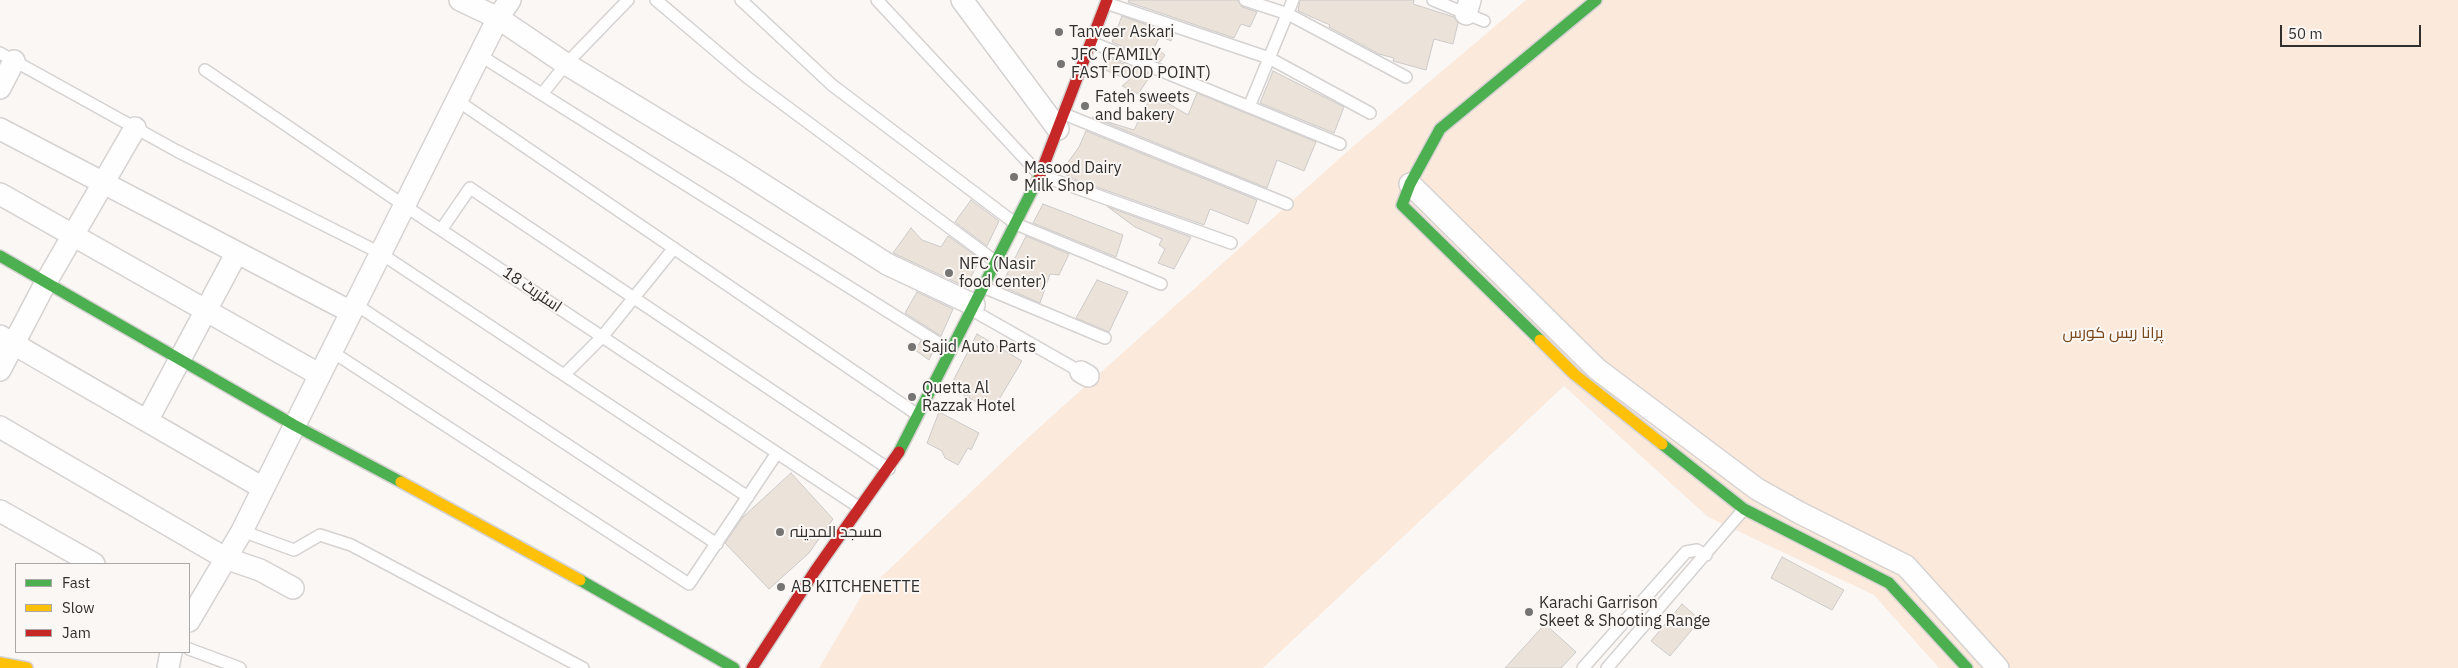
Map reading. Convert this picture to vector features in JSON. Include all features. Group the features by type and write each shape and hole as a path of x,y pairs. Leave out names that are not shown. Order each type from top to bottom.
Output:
{"street":[{"path":"460,0 498,18 566,64 734,166 887,264 976,301"},
{"path":"190,617 242,531 380,253 481,56 498,18 510,0"},
{"path":"962,0 1061,121"},
{"path":"1596,0 1440,129 1410,184 1402,205 1568,367 1744,509 1890,583 1967,668"},
{"path":"752,668 815,571 888,469 918,415 1040,175 1106,2"},
{"path":"0,88 7,57"},
{"path":"0,370 7,340 46,282 135,128"},
{"path":"0,129 236,254 353,308"},
{"path":"1410,184 1597,369 1757,489 1800,513 1906,566 1998,668"},
{"path":"0,194 320,375"},
{"path":"147,421 236,254"},
{"path":"0,256 294,425 531,552 734,668"},
{"path":"7,340 263,488"},
{"path":"0,427 225,558 260,570 293,588"},
{"path":"0,511 92,563"},
{"path":"168,668 171,653"},
{"path":"0,663 27,668"}],"lane":[{"path":"542,94 566,64 628,0"},
{"path":"656,0 748,78 996,262"},
{"path":"741,0 832,85 1016,224 1161,284"},
{"path":"877,0 1040,175 1231,243"},
{"path":"1245,0 1288,14 1406,77"},
{"path":"1249,107 1293,0"},
{"path":"1433,0 1473,12"},
{"path":"1106,2 1269,58 1370,113"},
{"path":"1091,42 1340,144"},
{"path":"481,56 950,351"},
{"path":"7,57 177,151 380,253 748,497"},
{"name":"اسٹریٹ 18","path":"205,70 404,206 860,508"},
{"path":"458,101 918,415"},
{"path":"1061,121 1287,204"},
{"path":"441,230 470,188 888,469"},
{"path":"564,375 602,337 674,248"},
{"path":"976,301 1105,338"},
{"path":"976,301 1084,374"},
{"path":"353,308 716,544"},
{"path":"331,351 689,584 777,453"},
{"path":"1607,668 1706,555 1744,509 1757,489"},
{"path":"242,531 294,550 320,535 351,545 583,668"},
{"path":"1583,668 1686,552 1697,550 1706,555"},
{"path":"190,649 240,668"}],"green space":[{"name":"پرانا ریس کورس","path":"1526,0 2458,0 2458,668 1939,668 1874,595 1708,517 1564,386 1263,668 819,668 862,595 1031,435 1350,149"}],"building":[{"path":"1129,0 1238,0 1242,7 1257,12 1250,27 1241,24 1234,38 1128,2"},
{"path":"1300,0 1414,0 1413,4 1454,17 1458,23 1453,44 1434,39 1426,70 1393,61 1394,58 1379,54 1329,27 1330,25 1298,11"},
{"path":"1122,16 1173,34 1171,41 1160,36 1149,58 1112,42"},
{"path":"1160,51 1165,55 1160,62 1152,59"},
{"path":"1107,57 1151,75 1138,94 1122,86 1129,80 1103,69"},
{"path":"1273,71 1344,107 1334,133 1260,103"},
{"path":"1197,93 1316,142 1304,171 1277,160 1267,188 1092,117 1134,130 1152,94 1188,115"},
{"path":"1086,131 1257,200 1248,224 1210,209 1204,225 1074,179 1061,172 1079,147"},
{"path":"971,200 999,221 987,246 955,222"},
{"path":"1043,204 1123,235 1116,257 1033,223"},
{"path":"1108,207 1191,237 1174,269 1158,263 1165,249 1159,245 1162,239 1135,227"},
{"path":"911,228 922,240 941,247 948,236 980,259 966,287 893,253"},
{"path":"1026,236 1069,254 1059,275 1050,274 1040,303 1001,286"},
{"path":"1097,280 1128,292 1109,332 1076,318"},
{"path":"917,292 953,309 941,336 905,313"},
{"path":"977,334 1022,361 992,411 950,387"},
{"path":"921,341 934,349 929,360 915,350"},
{"path":"939,412 979,433 971,450 968,448 958,465 945,458 942,451 927,443"},
{"name":"مسجد المدینہ","path":"791,473 833,519 809,553 769,589 725,543 743,517"},
{"path":"1782,557 1844,590 1832,610 1771,578"},
{"path":"1682,604 1700,620 1670,656 1651,641"},
{"path":"1545,624 1576,652 1561,668 1505,668"}],"traffic: fast":[{"path":"1540,340 1402,205 1410,184 1440,129 1596,0"},
{"path":"899,452 1040,175"},
{"path":"0,256 294,425 401,482"},
{"path":"1662,444 1744,509 1889,583 1967,668"},
{"path":"580,580 734,668"}],"traffic: slow":[{"path":"1540,340 1574,374 1662,444"},
{"path":"401,482 580,580"},
{"path":"0,663 27,668"}],"traffic: jam":[{"path":"1040,175 1107,0"},
{"path":"752,668 815,571 899,452"}],"place":[{"name":"Tanveer Askari","path":"1059,32"},
{"name":"JFC (FAMILY FAST FOOD POINT)","path":"1061,64"},
{"name":"Fateh sweets and bakery","path":"1085,106"},
{"name":"Masood Dairy Milk Shop","path":"1014,177"},
{"name":"NFC (Nasir food center)","path":"949,273"},
{"name":"Sajid Auto Parts","path":"912,347"},
{"name":"Quetta Al Razzak Hotel","path":"912,397"},
{"name":"مسجد المدینہ","path":"780,532"},
{"name":"AB KITCHENETTE","path":"781,587"},
{"name":"Karachi Garrison Skeet & Shooting Range","path":"1529,612"}]}
